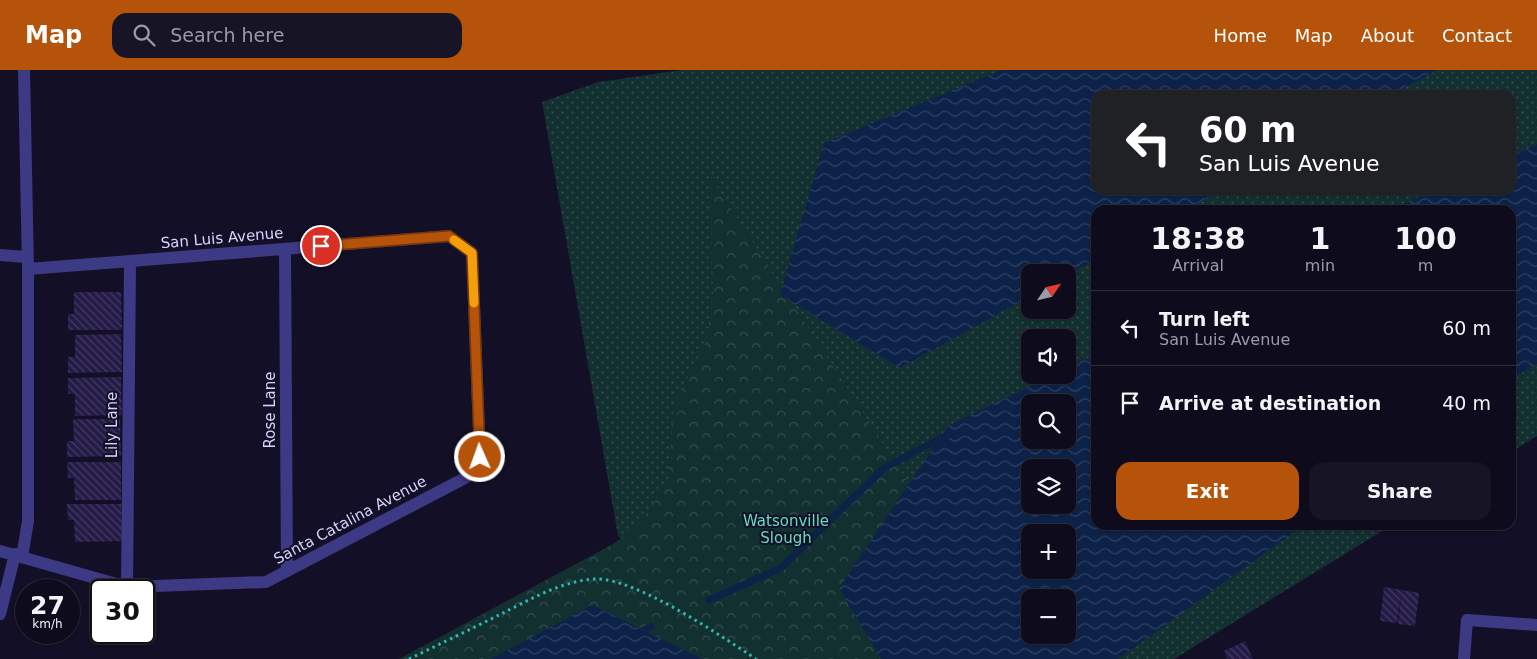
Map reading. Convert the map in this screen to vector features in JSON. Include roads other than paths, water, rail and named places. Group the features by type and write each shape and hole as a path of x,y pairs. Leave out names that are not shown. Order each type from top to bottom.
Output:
{"street":[{"path":"0,614 28,521 28,263 24,70"},
{"name":"San Luis Avenue","path":"0,255 28,263 130,262 449,236 472,253"},
{"name":"Rose Lane","path":"285,249 287,571"},
{"name":"Santa Catalina Avenue","path":"155,586 266,582 465,478 480,457 472,253"},
{"name":"Lily Lane","path":"127,579 130,262"},
{"name":"Santa Catalina Avenue","path":"0,551 99,579"},
{"path":"1464,659 1467,620 1537,626"}],"water":[{"path":"1002,70 1437,70 1401,90 1091,90 1091,195 1212,195 1194,205 1091,205 1091,262 1076,270 1076,264 1021,264 1021,301 900,368 780,295 824,143"},
{"path":"1537,144 1537,364 1516,376 1516,205 1401,205 1424,195 1516,195 1516,154"},
{"path":"1091,356 1091,530 1297,530 1118,659 881,659 839,588 948,426 1034,384 1076,384 1076,364"},
{"path":"592,605 702,659 491,659"}],"waterway":[{"name":"Watsonville Slough","path":"709,600 781,568 884,468 949,434"},
{"name":"Watsonville Slough","path":"635,634 651,627"}]}
